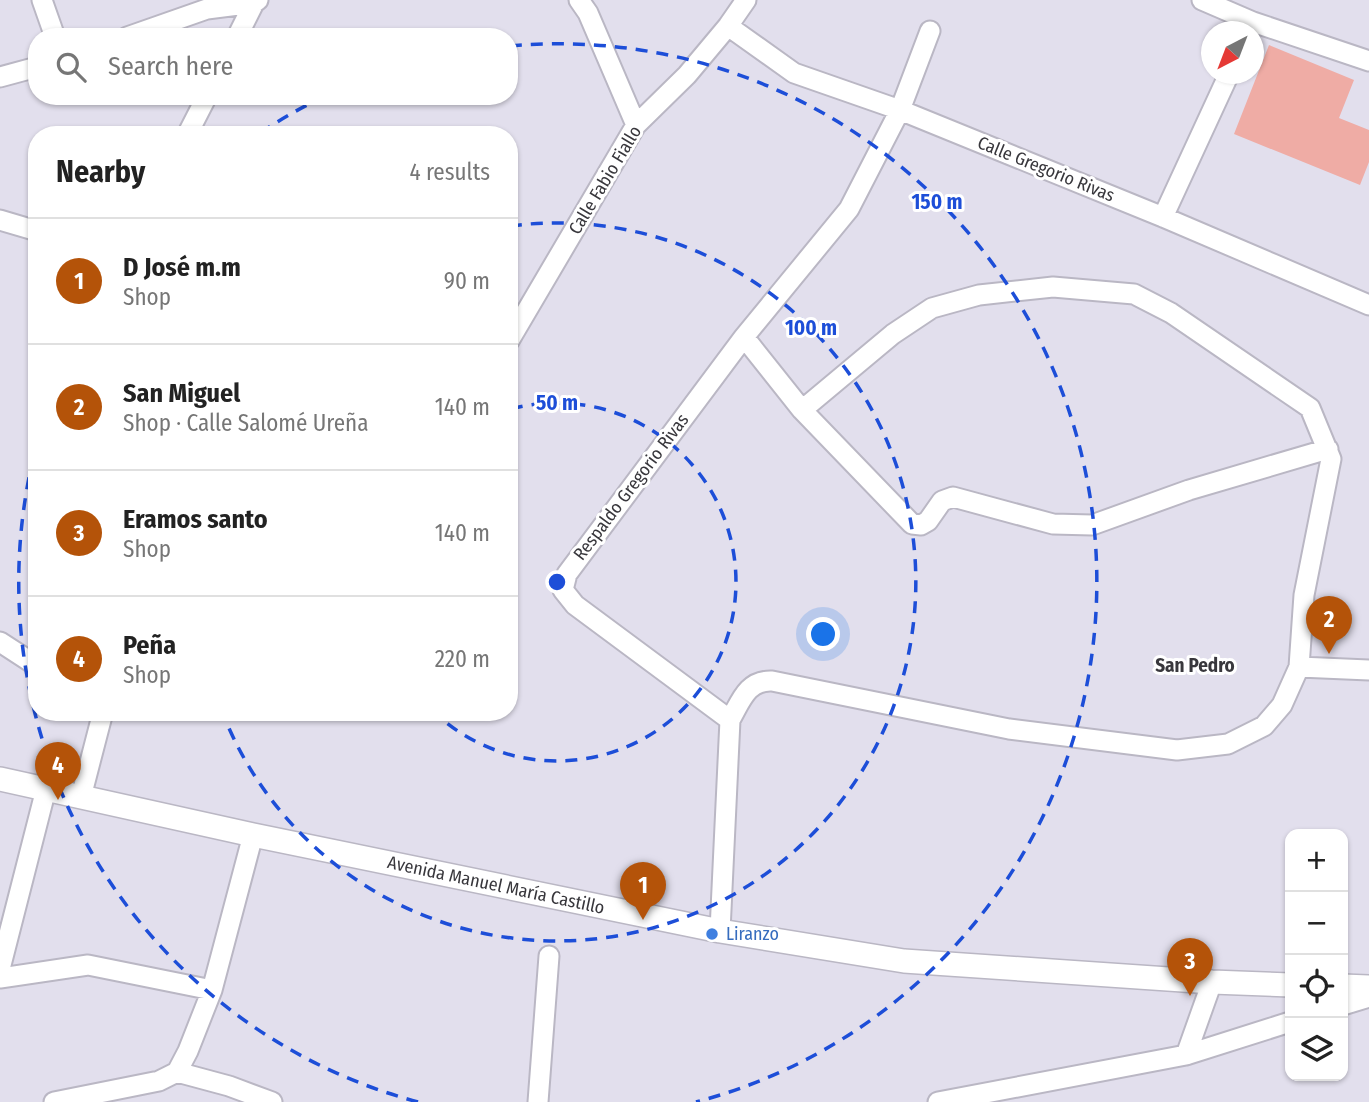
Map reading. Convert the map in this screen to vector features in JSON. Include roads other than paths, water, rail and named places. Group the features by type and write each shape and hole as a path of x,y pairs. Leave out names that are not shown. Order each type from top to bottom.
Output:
{"street":[{"path":"42,0 52,28"},
{"path":"579,0 588,13 636,125"},
{"name":"Calle Fabio Fiallo","path":"518,326 636,125 687,75 746,0"},
{"path":"1202,0 1240,21"},
{"path":"148,28 202,5 256,1"},
{"path":"242,28 256,1"},
{"name":"Calle Gregorio Rivas","path":"728,26 794,73 900,110 1163,217 1369,305"},
{"name":"Respaldo Gregorio Rivas","path":"730,720 575,606 563,590 567,574 744,337 849,209 900,110 930,31"},
{"path":"1264,31 1369,61"},
{"path":"0,77 28,69"},
{"path":"1163,217 1224,84"},
{"path":"192,126 202,105"},
{"path":"0,220 28,228"},
{"path":"720,931 730,720 749,688 762,681 772,681 1009,729 1177,750 1228,744 1264,726 1282,705 1299,667 1304,594 1331,459 1310,408 1171,313 1134,294 1053,286 979,295 932,308 892,334 802,410"},
{"path":"744,337 802,410 912,524 921,525 928,521 942,502 953,497 1053,524 1092,525 1189,490 1328,449"},
{"path":"0,642 28,660"},
{"path":"1299,667 1369,670"},
{"path":"81,797 101,721"},
{"name":"Avenida Manuel María Castillo","path":"0,779 253,835 720,931 905,961 1285,985"},
{"path":"0,969 47,789"},
{"path":"54,1102 159,1082 177,1072 212,990 253,835"},
{"path":"538,1102 549,956"},
{"path":"0,978 88,965 212,990"},
{"path":"1186,1055 1212,982"},
{"path":"1348,986 1369,987"},
{"path":"1348,1003 1369,997"},
{"path":"938,1102 1186,1055 1285,1024"},
{"path":"177,1072 229,1086 272,1102"}],"place":[{"name":"San Miguel","path":"1329,654"},
{"name":"Peña","path":"58,800"},
{"name":"D José m.m","path":"643,920"},
{"name":"Liranzo","path":"712,934"},
{"name":"Eramos santo","path":"1190,996"}],"district":[{"name":"San Pedro","path":"1195,665"}]}
